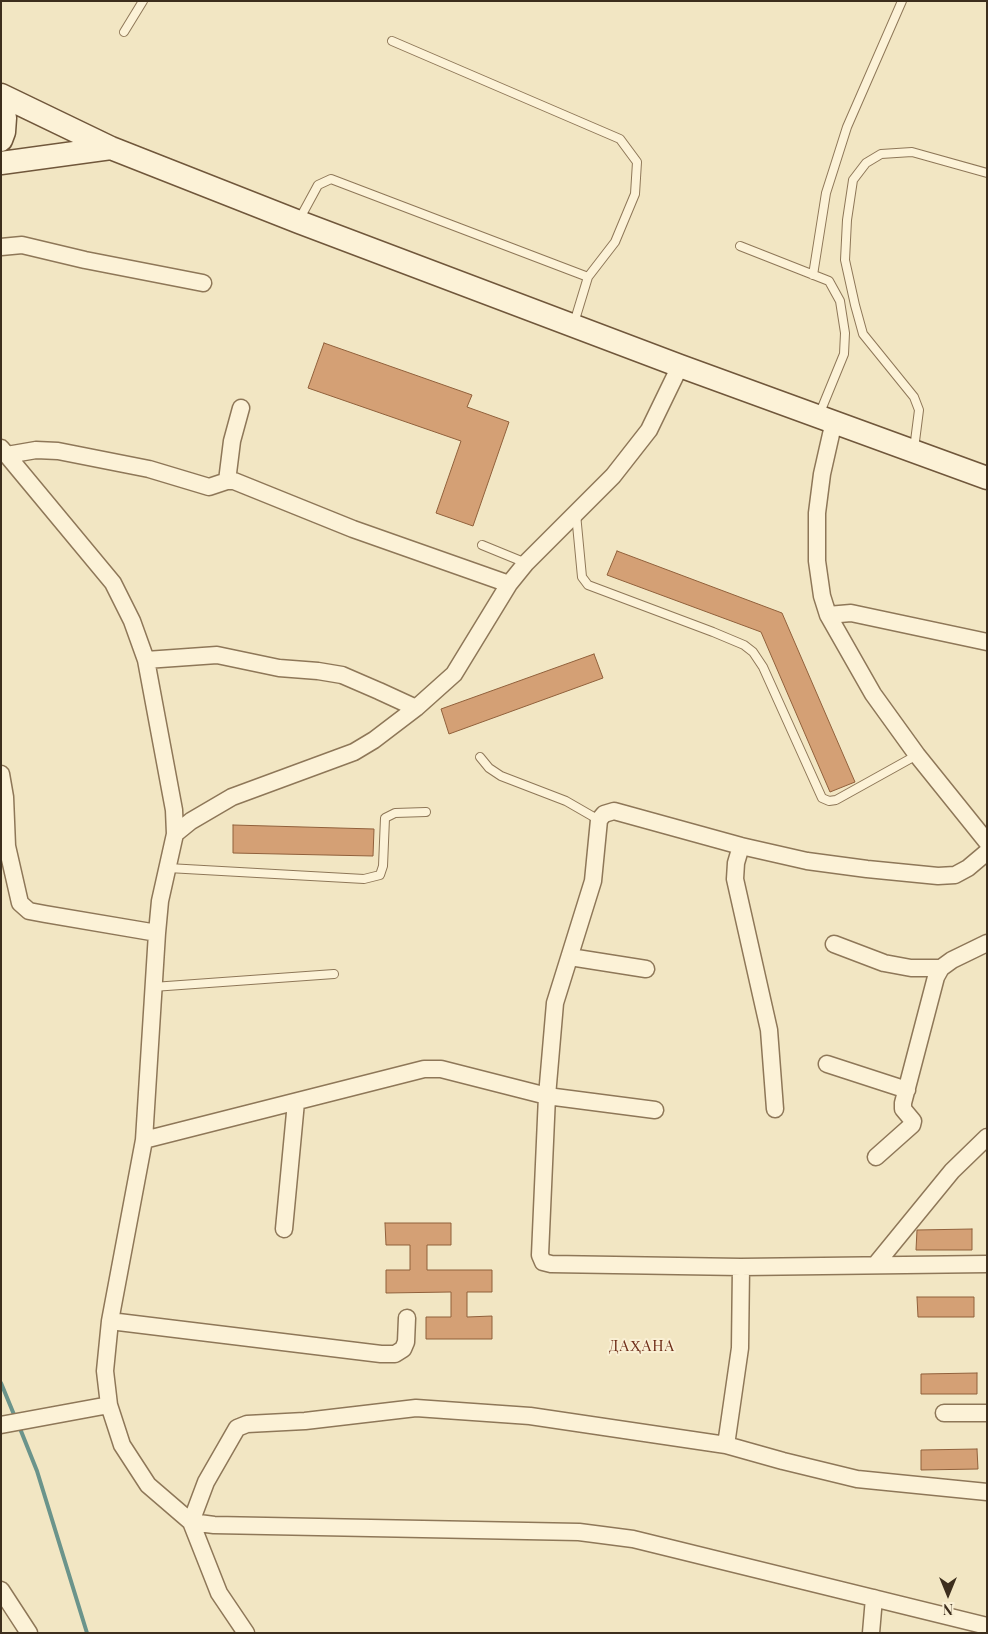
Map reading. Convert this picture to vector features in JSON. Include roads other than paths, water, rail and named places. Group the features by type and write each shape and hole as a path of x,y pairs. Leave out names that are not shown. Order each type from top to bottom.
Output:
{"main road":[{"path":"1,95 112,148 298,222 680,366 987,478"},
{"path":"1,104 5,118 4,132 1,140"},
{"path":"1,163 112,148"}],"street":[{"path":"1,246 22,245 86,260 203,283"},
{"path":"175,834 191,821 232,797 354,752 374,740 416,708 454,674 509,584 526,563 613,476 649,430 680,366"},
{"path":"227,481 232,440 240,408"},
{"path":"826,418 817,513 817,561 822,596 828,615 873,694 917,754 987,842"},
{"path":"4,452 58,451 149,469 212,487 227,481 234,481 353,529 509,584"},
{"path":"4,452 113,583 132,622 146,660 174,810 175,834 160,901 144,1140 110,1320 105,1371 109,1405 122,1444 148,1485 191,1522 219,1593 246,1633"},
{"path":"828,615 851,613 987,642"},
{"path":"146,660 217,655 279,668 342,675 416,708"},
{"path":"1,774 5,797 7,846 20,903 29,911 157,933"},
{"path":"987,852 968,868 956,875 938,876 866,869 807,861 740,846 614,812 604,814 599,820 593,881 555,1004 546,1096 540,1254 543,1262 551,1264 741,1267 987,1264"},
{"path":"740,846 735,878 769,1030 775,1109"},
{"path":"876,1157 912,1125 913,1121 903,1109 936,977 941,968 952,960 987,943"},
{"path":"834,944 884,963 911,968 941,968"},
{"path":"570,957 646,969"},
{"path":"827,1064 907,1090"},
{"path":"144,1140 424,1069 442,1069 546,1096 654,1110"},
{"path":"284,1229 296,1102"},
{"path":"876,1264 952,1171 987,1137"},
{"path":"726,1444 740,1348 741,1267"},
{"path":"110,1320 381,1354 396,1354 406,1342 407,1318"},
{"path":"1,1425 109,1405"},
{"path":"191,1522 206,1482 237,1428 247,1424 305,1421 416,1408 530,1416 726,1444 783,1462 857,1479 987,1492"},
{"path":"944,1413 987,1413"},
{"path":"191,1522 214,1525 579,1532 633,1539 987,1626"},
{"path":"1,1590 29,1633"},
{"path":"871,1633 874,1598"}],"lane":[{"path":"124,32 143,1"},
{"path":"813,275 826,193 847,127 902,1"},
{"path":"392,41 620,139 637,162 636,194 615,242 588,277 573,325"},
{"path":"914,451 919,410 914,396 863,334 855,306 845,260 847,220 853,180 866,164 881,154 912,152 987,173"},
{"path":"298,222 318,185 331,179 588,277"},
{"path":"740,246 829,281 840,301 845,333 844,354 826,418"},
{"path":"576,513 582,577 588,585 713,632 744,645 753,652 763,667 822,798 829,801 836,800 917,754"},
{"path":"482,545 526,563"},
{"path":"480,757 489,768 501,776 566,801 599,820"},
{"path":"168,868 364,879 380,875 383,866 385,818 395,813 426,812"},
{"path":"153,987 334,974"}],"waterway":[{"path":"1,1383 15,1417"},
{"path":"19,1426 37,1471 87,1633"}],"district":[{"name":"ДАҲАНА","path":"642,1346"}]}
